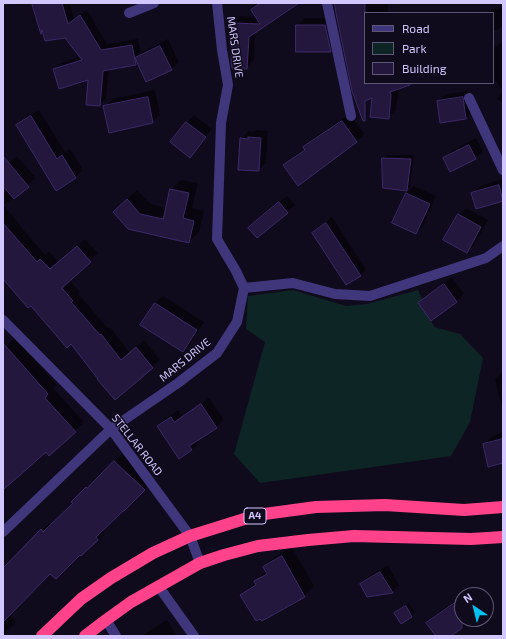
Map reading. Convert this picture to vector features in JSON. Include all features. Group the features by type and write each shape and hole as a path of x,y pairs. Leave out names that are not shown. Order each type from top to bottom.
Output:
{"highway":[{"name":"A4","path":"42,636 80,599 152,553 190,536 257,515 316,507 385,505 464,510 503,507"},
{"path":"85,636 131,602 200,563 258,546 354,536 471,539 503,537"}],"street":[{"path":"129,13 154,3"},
{"name":"MARS DRIVE","path":"3,532 111,429 178,383 217,352 237,322 244,288 217,239 221,123 228,85 222,50 217,3"},
{"path":"327,3 351,116"},
{"path":"469,98 503,170"},
{"path":"244,288 293,283 335,294 370,296 486,258 503,246"},
{"name":"STELLAR ROAD","path":"3,320 111,429 190,536 200,563"},
{"path":"159,587 194,636"},
{"path":"106,620 116,636"}],"green space":[{"path":"293,290 346,306 367,304 418,290 434,327 460,334 483,358 470,422 451,456 260,483 234,454 265,342 246,329 248,296"}],"building":[{"path":"32,3 62,3 68,24 80,15 101,50 132,45 136,65 103,71 100,106 86,105 88,80 59,89 53,69 82,60 65,38 45,41 42,30 41,34"},
{"path":"261,3 299,3 249,37 247,69 232,68 233,23 260,24 251,10"},
{"path":"335,3 365,3 364,84 410,84 390,92 389,119 370,117 372,98 365,101 365,121 363,121 352,91"},
{"path":"296,25 325,25 331,52 296,52"},
{"path":"160,46 172,70 146,82 135,58"},
{"path":"148,97 153,123 109,133 103,106"},
{"path":"463,97 466,119 440,123 437,101"},
{"path":"31,116 57,159 62,155 76,178 56,191 16,125"},
{"path":"342,121 357,142 298,186 283,165 305,150 303,147"},
{"path":"186,122 206,137 190,158 170,142"},
{"path":"248,137 261,138 259,171 238,170 240,138 248,139"},
{"path":"469,145 476,159 450,172 443,158"},
{"path":"3,156 29,187 14,199 3,186"},
{"path":"382,158 411,159 407,191 383,188"},
{"path":"499,185 503,201 476,209 471,193"},
{"path":"170,189 189,193 183,218 194,221 189,243 128,229 113,212 127,199 140,214 163,219"},
{"path":"406,193 430,204 416,234 392,223"},
{"path":"279,202 288,213 257,238 248,228"},
{"path":"458,214 481,227 467,253 443,240"},
{"path":"3,223 37,262 40,259 50,269 77,246 91,262 62,288 73,301 71,302 100,335 101,334 121,360 136,347 153,368 115,400 71,344 67,348 31,306 28,308 3,279"},
{"path":"326,223 361,276 346,285 312,233"},
{"path":"444,284 457,302 431,321 418,303"},
{"path":"155,303 197,330 183,352 140,325"},
{"path":"3,343 48,394 45,398 76,432 49,456 46,452 3,490"},
{"path":"201,404 217,428 189,446 192,450 179,459 157,426 171,417 174,422"},
{"path":"503,439 503,463 488,467 483,444"},
{"path":"114,461 145,490 96,537 98,540 81,556 80,555 56,579 50,574 3,622 3,568 41,529 43,532 73,503 71,502 86,487 87,488"},
{"path":"282,556 305,597 262,621 260,619 256,621 240,595 256,585 254,581 267,574 263,567"},
{"path":"380,572 393,593 367,597 360,584"},
{"path":"454,604 454,627 462,628 451,636 436,636 426,623"},
{"path":"406,606 412,617 401,624 394,613"}]}
